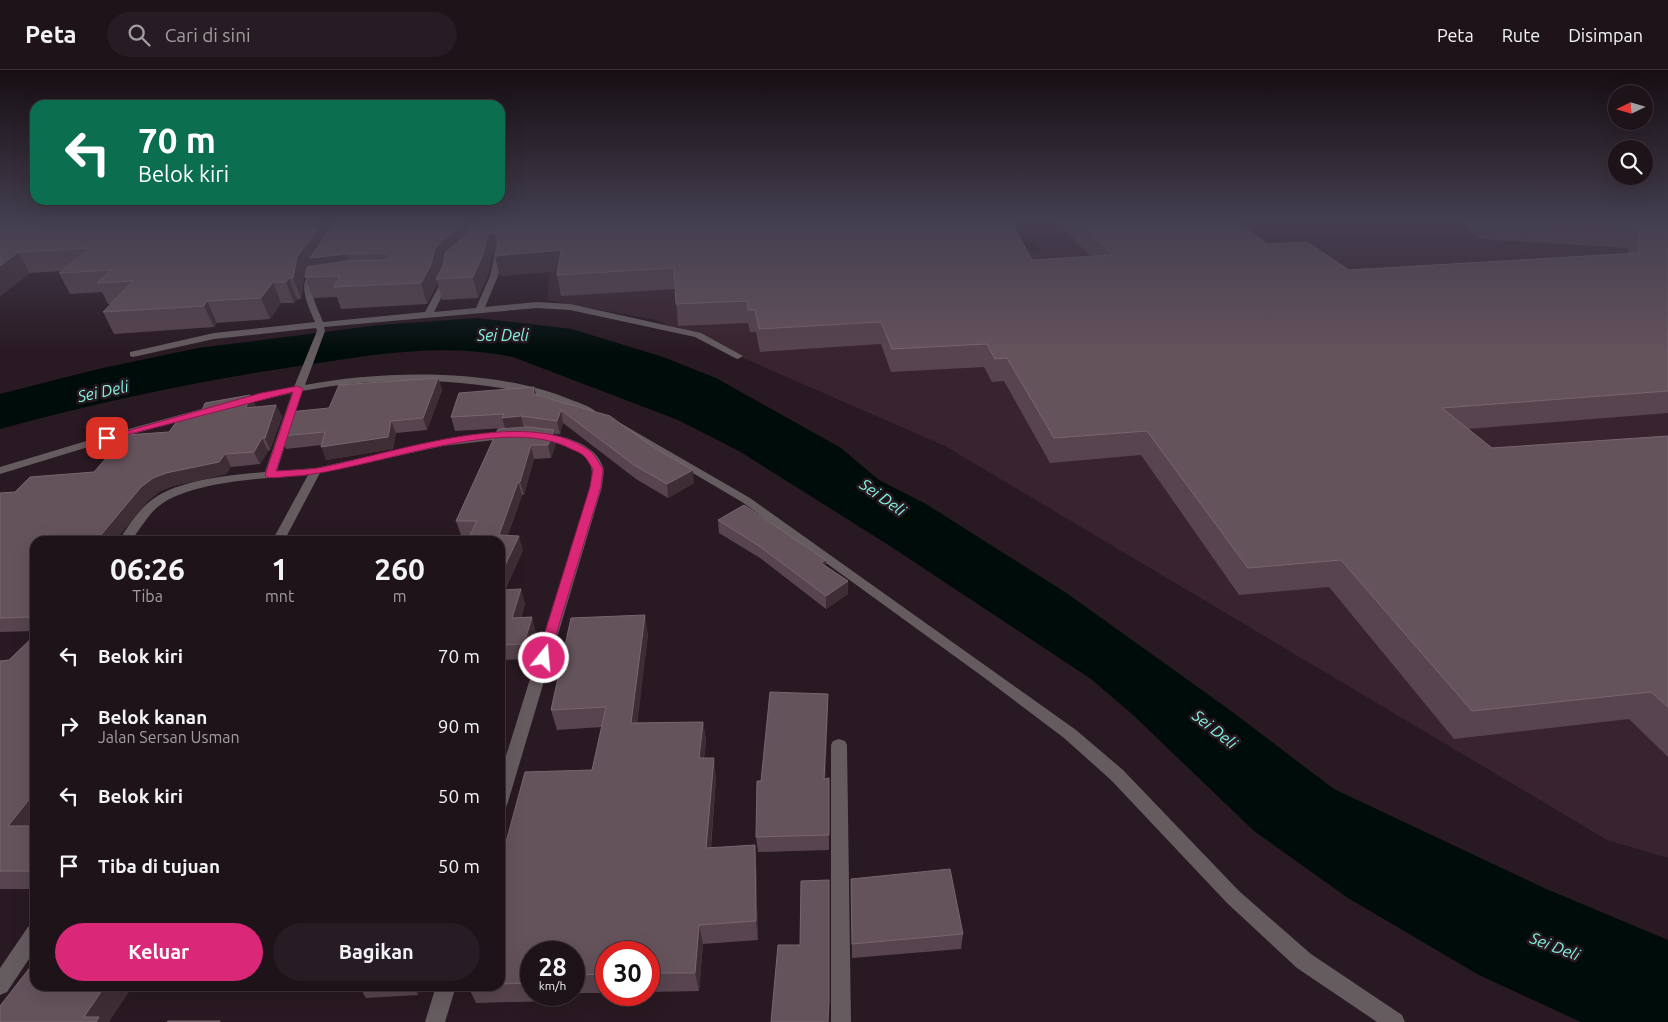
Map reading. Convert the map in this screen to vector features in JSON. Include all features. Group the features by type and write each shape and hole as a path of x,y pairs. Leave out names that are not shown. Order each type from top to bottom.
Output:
{"street":[{"path":"270,475 298,389 306,374 320,328 307,301 314,284 310,278 320,264"},
{"path":"479,310 494,276 496,264"},
{"path":"429,314 443,286 445,271 450,266"},
{"path":"133,354 214,336 320,328 429,314 537,305 570,306 698,335 738,356"},
{"path":"0,471 107,438 264,395 298,389 360,381 461,379 546,394 606,418 746,500 812,549 991,675 1070,734 1118,776 1233,897 1304,961 1395,1022"},
{"path":"129,536 158,500 196,487 270,475 316,471 444,443 528,434 549,436 567,442 587,453 598,469 596,487 505,786"},
{"path":"281,536 316,471"},
{"path":"839,745 841,1022"},
{"path":"0,985 30,941"},
{"path":"436,1022 445,991"}],"shaded area":[{"path":"551,264 1668,264 1668,858 1607,840 945,446 656,320 547,300"}],"water":[{"name":"Sei Deli","path":"477,318 572,329 663,357 716,378 841,448 879,480 926,504 1065,592 1227,708 1334,789 1544,888 1668,940 1668,1022 1581,1022 1479,975 1348,898 1254,831 1133,715 1091,679 890,546 739,451 678,420 513,357 486,353 433,350 379,354 186,385 111,401 0,429 0,394 98,369 198,348 379,325"}],"building":[{"path":"70,264 296,264 293,278 289,278 286,282 273,282 261,298 207,301 204,306 103,312 133,281 97,283 112,270 59,273"},
{"path":"324,264 431,264 421,283 334,287 340,276 305,277 307,267"},
{"path":"443,264 479,264 473,277 436,279"},
{"path":"559,264 1341,264 1349,270 1444,264 1668,264 1668,391 1442,408 1492,448 1668,436 1668,707 1651,692 1472,711 1341,560 1248,568 1147,431 1054,438 1007,358 995,359 987,344 892,349 881,322 759,329 755,310 748,310 747,301 676,304 674,268 557,275"},
{"path":"438,378 423,418 391,421 388,437 321,447 325,432 281,436 289,412 329,408 339,385"},
{"path":"534,387 533,394 610,416 653,447 693,470 667,484 634,465 561,410 557,421 521,416 502,418 504,414 451,417 459,393"},
{"path":"250,395 246,408 276,405 265,438 262,438 254,452 225,454 219,462 166,473 153,478 141,487 100,536 30,536 30,617 0,618 0,493 15,492 30,477 94,472 126,435 169,432 180,417 200,415 205,403"},
{"path":"528,427 554,430 548,445 531,445 520,482 518,482 499,535 519,536 505,565 505,536 470,536 477,521 456,521 498,429"},
{"path":"744,505 826,560 821,563 848,581 826,596 759,546 718,520"},
{"path":"521,589 512,618 532,617 524,644 505,645 505,590"},
{"path":"645,615 631,723 703,722 699,758 714,758 706,848 755,845 756,921 699,925 695,973 660,973 660,941 595,941 595,974 585,975 585,941 520,941 520,983 505,984 505,846 525,772 592,770 606,707 551,710 571,618"},
{"path":"30,640 30,798 8,826 30,826 30,871 0,871 0,661 9,660"},
{"path":"770,692 828,694 824,779 829,778 829,835 756,837 757,781 761,781"},
{"path":"950,869 963,934 852,944 851,879"},
{"path":"829,880 828,1022 771,1022 778,945 800,945 801,881"},
{"path":"30,967 30,991 102,991 84,1017 99,1017 96,1022 0,1022 0,1006"},
{"path":"220,1021 220,1022 167,1022"}],"route":[{"path":"107,438 264,395 298,389 270,475 316,471 444,443 482,438 524,434 549,436 567,442 587,453 594,460 598,469 596,487 544,658"}]}
